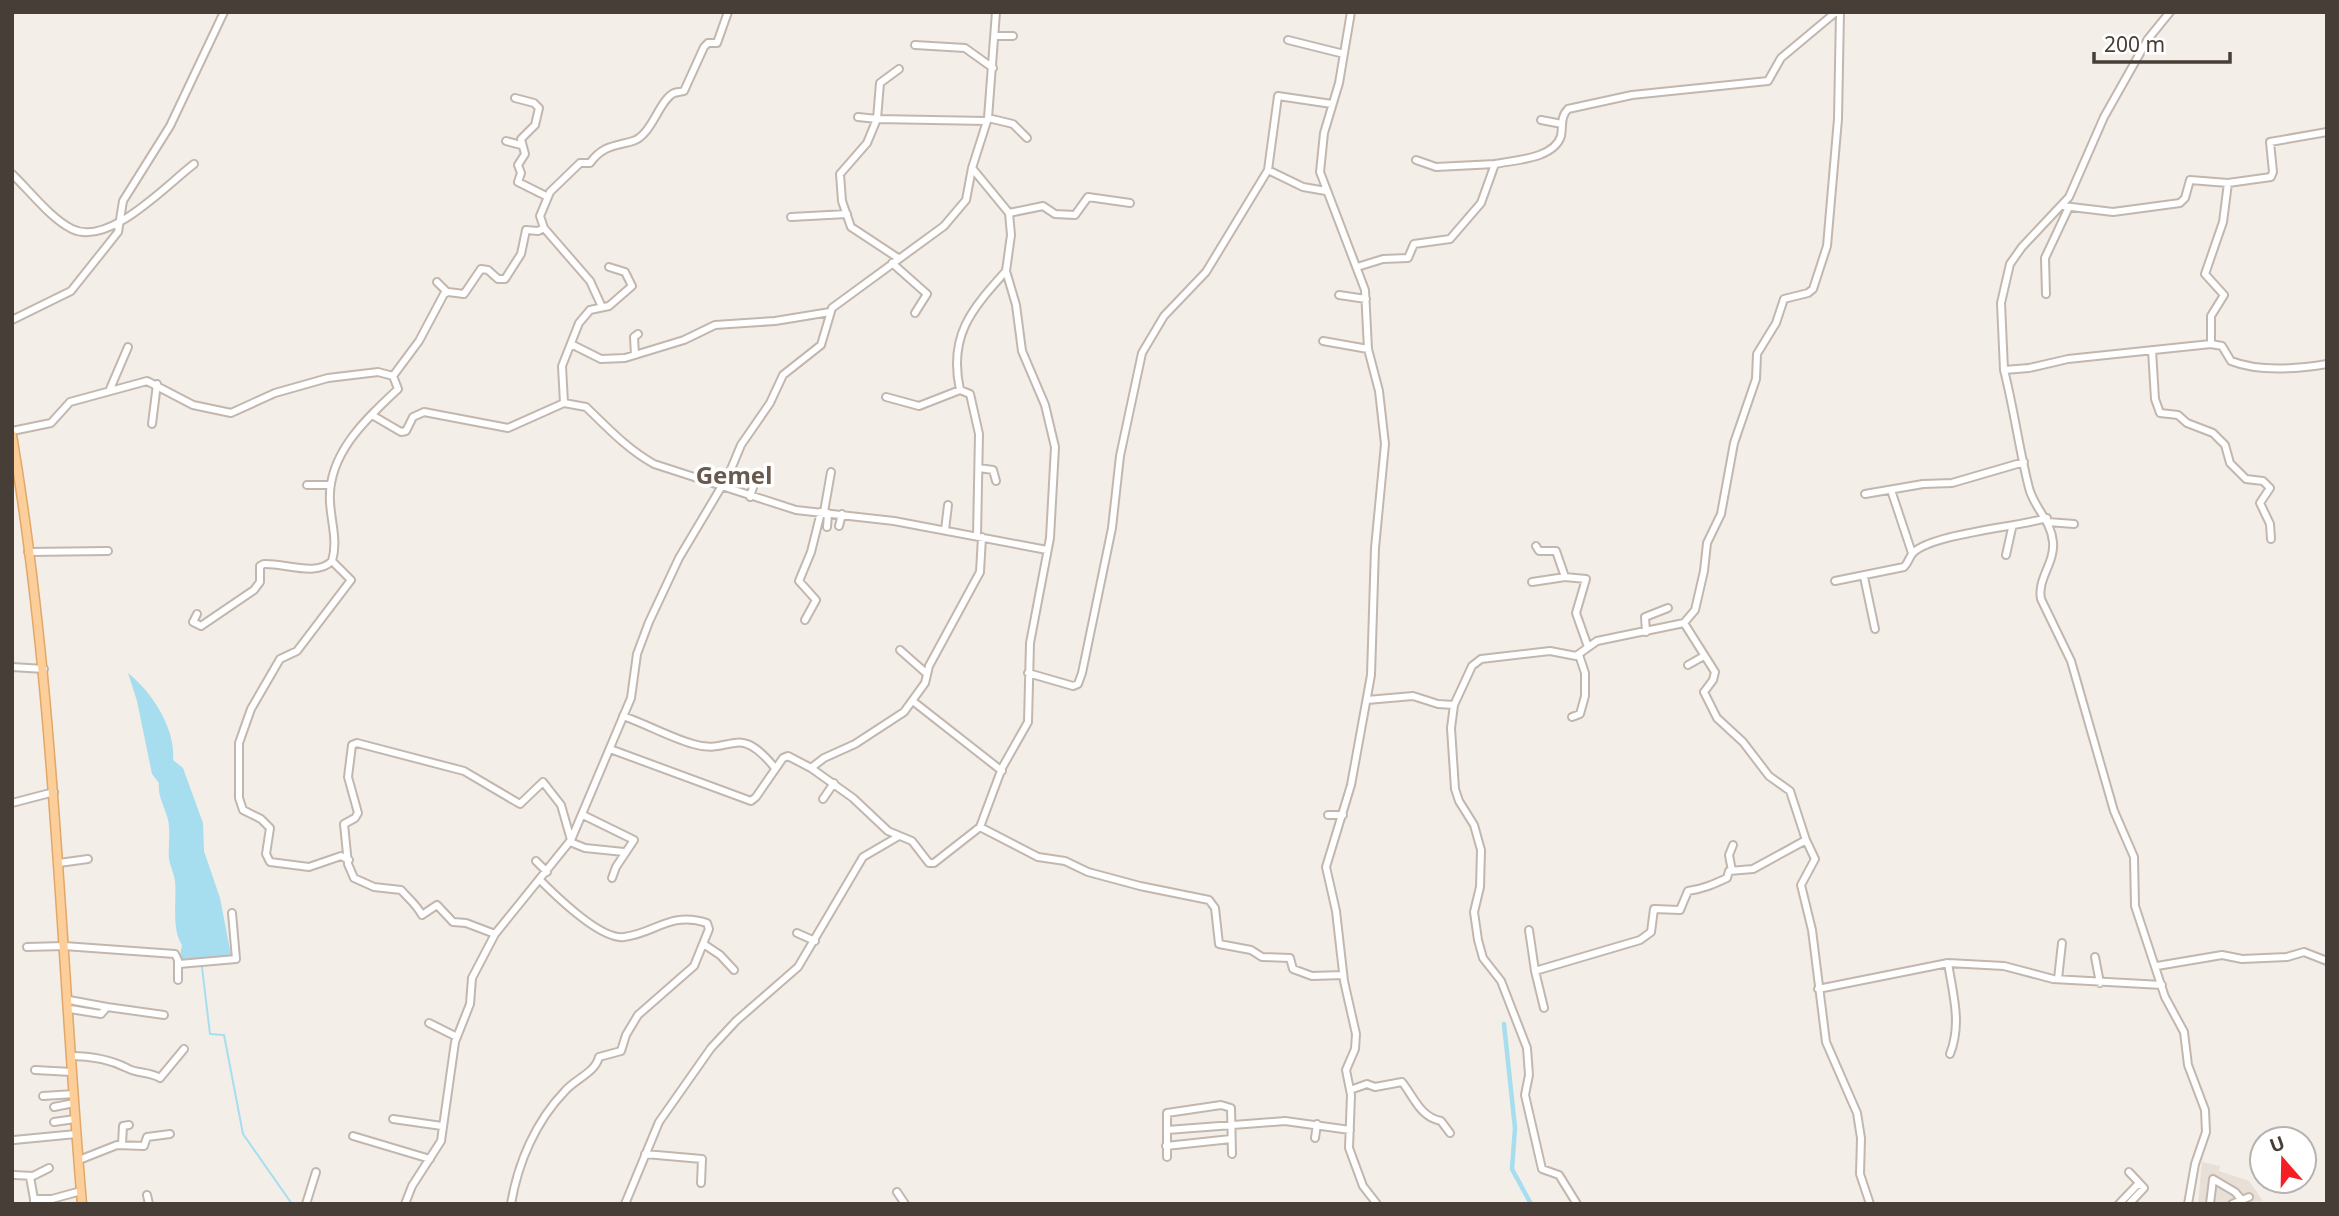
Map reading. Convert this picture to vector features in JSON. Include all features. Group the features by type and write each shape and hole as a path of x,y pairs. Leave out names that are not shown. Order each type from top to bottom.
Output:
{"main road":[{"path":"12,433 44,669 82,1204"}],"street":[{"path":"12,320 71,291 110,243 120,220 123,201 170,126 223,12"},
{"path":"602,307 590,281 544,228 540,216 548,197 580,163 590,163 597,154 620,142 635,140 649,128 672,95 683,93 704,47 708,43 717,43 728,12"},
{"path":"571,344 601,359 635,355 715,325 775,321 830,312 957,214 968,195 972,168 988,120 996,12"},
{"path":"1351,12 1345,54 1320,159 1320,172 1357,267 1366,299 1368,349 1379,391 1385,444 1375,548 1374,632 1367,700 1343,815 1326,867 1336,911 1343,975 1357,1041 1346,1070 1350,1090 1349,1148 1363,1186 1377,1204"},
{"path":"1416,160 1436,167 1495,164 1528,159 1560,139 1564,113 1569,109 1610,99 1768,81 1785,54 1838,12"},
{"path":"1577,1204 1559,1175 1542,1169 1525,1095 1529,1074 1527,1048 1501,981 1481,954 1474,912 1480,887 1481,850 1474,825 1456,793 1451,728 1454,705 1468,674 1478,660 1550,651 1579,655 1597,640 1684,623 1695,610 1707,543 1721,514 1734,443 1756,379 1757,354 1776,323 1784,299 1808,293 1815,286 1826,249 1833,200 1838,12"},
{"path":"2046,294 2045,257 2104,117 2148,39 2170,12"},
{"path":"996,36 1013,36"},
{"path":"1288,40 1345,54"},
{"path":"915,45 965,48 993,68"},
{"path":"898,258 853,229 846,214 839,176 867,143 877,119 880,83 900,69"},
{"path":"1028,673 1070,686 1076,685 1080,679 1112,528 1125,426 1145,345 1164,316 1206,272 1268,170 1278,96 1332,104"},
{"path":"515,98 539,106 536,123 523,134 521,145 525,154 517,166 521,172 518,182 548,197"},
{"path":"858,117 988,120 1013,124 1027,138"},
{"path":"1541,120 1562,124"},
{"path":"2066,206 2102,212 2139,210 2182,202 2191,180 2228,183 2272,176 2270,142 2327,132"},
{"path":"506,141 521,145"},
{"path":"12,174 74,230 96,233 120,220 194,164"},
{"path":"1357,267 1383,259 1408,258 1414,244 1448,240 1480,203 1495,164"},
{"path":"610,749 749,801 755,799 775,768 787,756 834,783 898,836 912,841 924,860 932,864 980,827 1002,771 1028,722 1031,635 1047,550 1054,442 1045,405 1022,351 1016,305 1006,271 1011,235 1009,214 972,168"},
{"path":"1268,170 1303,187 1326,191"},
{"path":"2211,344 2211,316 2224,295 2205,273 2222,226 2228,183"},
{"path":"1009,214 1040,206 1055,214 1075,215 1088,197 1130,203"},
{"path":"2066,206 2022,247 2007,272 2000,327 2004,370 2031,493 2048,520 2053,552 2040,586 2041,599 2071,661 2113,811 2134,857 2135,902 2168,1004 2184,1032 2188,1065 2207,1118 2188,1204"},
{"path":"791,217 846,214"},
{"path":"437,282 447,292 464,294 481,269 488,270 498,279 505,279 521,254 526,229 538,231 544,228"},
{"path":"892,263 927,294 915,313"},
{"path":"564,403 561,372 582,317 593,308 609,306 632,285 625,272 609,267"},
{"path":"960,390 958,351 962,327 1006,271"},
{"path":"393,376 419,341 447,292"},
{"path":"1339,295 1366,299"},
{"path":"405,1204 412,1186 441,1141 457,1037 470,1004 472,978 495,934 547,873 570,841 631,698 637,654 679,558 722,486 741,445 770,403 783,375 822,343 830,312"},
{"path":"635,355 634,337 638,334"},
{"path":"1322,341 1368,349"},
{"path":"2004,370 2068,359 2211,344 2222,346 2230,360 2238,363 2275,367 2327,365"},
{"path":"110,389 128,347"},
{"path":"2152,351 2155,402 2160,413 2175,414 2187,423 2211,431 2225,445 2229,460 2246,479 2263,481 2270,488 2271,491 2261,499 2260,505 2270,524 2271,539"},
{"path":"12,433 51,423 67,403 147,381 157,384 175,398 231,413 275,393 328,378 378,372 393,376"},
{"path":"197,614 193,622 201,626 254,590 259,584 260,566 264,564 314,569 324,567 332,561 335,547 331,485 338,458 372,415 398,389 393,376"},
{"path":"152,424 157,384"},
{"path":"811,768 824,758 858,742 914,702 925,683 926,673 980,572 979,468 976,417 970,394 960,390 919,406 886,397"},
{"path":"372,415 401,432 406,431 413,417 424,412 502,428 529,421 564,403 586,407 599,423 646,459 750,497 788,508 944,530 1047,550"},
{"path":"1865,494 1917,484 1954,482 2024,462"},
{"path":"979,468 993,470 996,481"},
{"path":"805,620 816,600 800,585 800,580 824,512 831,472"},
{"path":"744,478 754,484 750,497"},
{"path":"307,485 331,485"},
{"path":"1891,490 1912,553"},
{"path":"944,530 948,505"},
{"path":"824,512 827,527"},
{"path":"839,526 842,514"},
{"path":"1835,582 1904,566 1912,553 1967,532 2012,528 2048,520 2074,524"},
{"path":"2006,555 2012,528"},
{"path":"1536,546 1539,551 1557,551 1565,576"},
{"path":"28,552 108,551"},
{"path":"332,561 351,580 297,651 280,659 262,687 241,735 239,798 243,810 261,818 270,828 266,854 270,862 309,867 341,856 349,860"},
{"path":"1532,582 1565,576 1587,580 1576,614 1588,647"},
{"path":"1864,577 1875,629"},
{"path":"1646,632 1645,617 1668,608"},
{"path":"1684,623 1715,674 1704,690 1704,698 1717,718 1743,742 1769,776 1790,791 1815,861 1801,884 1812,930 1827,1048 1859,1124 1860,1174 1870,1204"},
{"path":"900,650 926,673"},
{"path":"1573,717 1580,714 1585,696 1585,670 1579,655"},
{"path":"1688,665 1704,656"},
{"path":"12,667 44,669"},
{"path":"1367,700 1413,696 1438,704 1454,705"},
{"path":"914,702 1002,771"},
{"path":"623,716 695,745 737,742 752,746 775,768"},
{"path":"495,934 453,922 437,905 421,914 417,903 401,890 374,887 354,878 344,824 357,815 348,770 350,749 356,742 464,771 520,804 543,782 561,805 570,841"},
{"path":"823,799 834,783"},
{"path":"12,803 54,792"},
{"path":"583,815 633,839 612,878"},
{"path":"1328,815 1343,815"},
{"path":"980,827 1038,856 1061,860 1088,872 1140,886 1211,900 1219,944 1251,950 1262,957 1290,958 1293,969 1312,976 1343,975"},
{"path":"625,1204 664,1114 711,1048 736,1021 798,967 861,860 898,836"},
{"path":"1535,971 1640,940 1651,932 1654,909 1680,910 1686,892 1727,878 1728,872 1753,869 1806,840"},
{"path":"570,841 585,848 624,852"},
{"path":"1732,871 1729,855 1733,845"},
{"path":"59,863 88,859"},
{"path":"536,861 547,873"},
{"path":"511,1204 536,1127 565,1090 597,1064 599,1057 621,1051 638,1015 690,971 705,945 709,926 695,920 672,920 626,936 612,935 581,916 540,880"},
{"path":"179,964 237,958 232,914"},
{"path":"1529,930 1544,1008"},
{"path":"797,933 815,941"},
{"path":"2058,979 2062,943"},
{"path":"705,945 720,955 734,970"},
{"path":"27,947 64,946 173,954 179,964 178,980"},
{"path":"2157,966 2222,955 2247,959 2287,957 2304,952 2327,961"},
{"path":"2095,957 2100,983"},
{"path":"1818,989 1948,963 2004,966 2058,979 2162,985"},
{"path":"1948,963 1957,1013 1956,1038 1950,1054"},
{"path":"69,1005 100,1014 107,1007 164,1015"},
{"path":"429,1023 457,1037"},
{"path":"71,1056 116,1061 129,1069 144,1070 160,1078 184,1049"},
{"path":"35,1070 72,1072"},
{"path":"1350,1090 1367,1084 1375,1087 1402,1082 1430,1119 1441,1121 1450,1133"},
{"path":"43,1096 74,1098"},
{"path":"54,1107 74,1098"},
{"path":"1167,1157 1168,1112 1213,1106 1229,1106 1232,1154"},
{"path":"54,1122 75,1119"},
{"path":"393,1119 442,1126"},
{"path":"1167,1130 1285,1121 1350,1130"},
{"path":"1284,1131 1285,1121"},
{"path":"1315,1139 1317,1124"},
{"path":"122,1144 123,1126 129,1125"},
{"path":"15,1140 76,1134"},
{"path":"79,1160 122,1144 144,1146 146,1137 170,1134"},
{"path":"353,1136 430,1159"},
{"path":"1166,1146 1231,1139"},
{"path":"646,1154 702,1159 701,1183"},
{"path":"15,1175 30,1177 49,1168"},
{"path":"306,1204 316,1172"},
{"path":"2129,1172 2144,1188 2129,1204"},
{"path":"30,1177 34,1201 80,1191"},
{"path":"2210,1204 2213,1179 2246,1199 2232,1204"},
{"path":"2119,1204 2139,1183"},
{"path":"897,1192 905,1204"},
{"path":"147,1195 149,1204"}],"shaded area":[{"path":"2202,1162 2220,1166 2219,1171 2248,1181 2248,1195 2259,1195 2263,1201 2198,1204"}],"water":[{"path":"128,673 146,690 161,712 171,736 173,760 183,768 203,823 204,851 220,898 231,955 179,961 182,945 175,922 175,881 169,859 168,820 159,783 152,774 137,701"}],"waterway":[{"path":"1343,80 1354,12"},
{"path":"201,959 210,1034 224,1035 243,1134 292,1204"},
{"path":"1504,1024 1515,1128 1512,1169 1531,1204"}],"district":[{"name":"Gemel","path":"734,474"}]}
